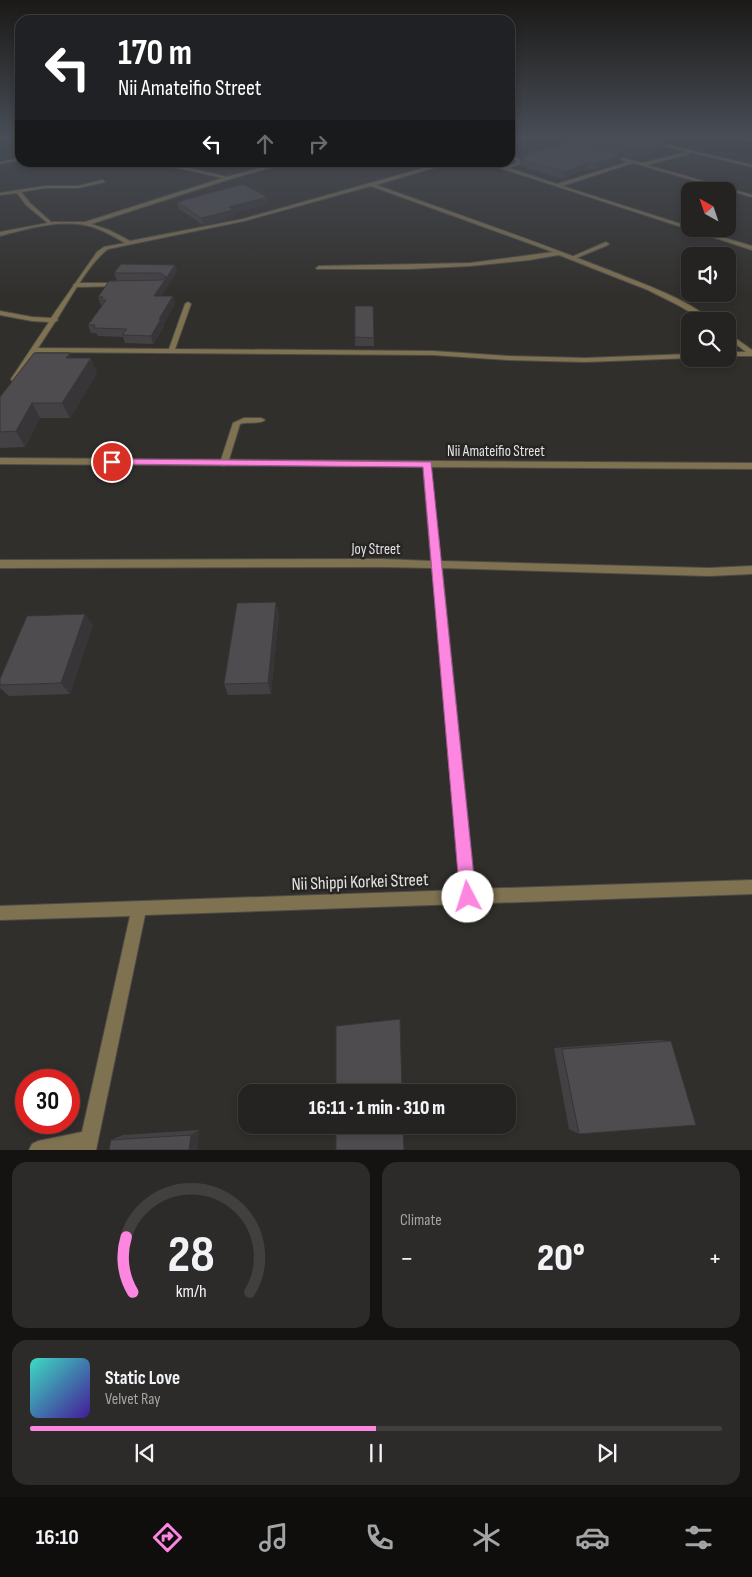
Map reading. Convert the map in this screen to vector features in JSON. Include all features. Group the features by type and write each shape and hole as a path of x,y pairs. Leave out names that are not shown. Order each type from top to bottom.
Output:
{"street":[{"path":"0,194 27,191"},
{"path":"85,224 189,191"},
{"path":"10,388 76,285 98,253 106,248 128,242 244,220 347,191"},
{"path":"388,191 560,253 664,294 696,312"},
{"path":"571,191 681,226"},
{"path":"734,191 752,196"},
{"path":"19,192 28,204 49,223"},
{"path":"0,234 49,223 85,224 102,229 128,242"},
{"path":"719,238 752,248"},
{"path":"572,258 606,244"},
{"path":"319,268 465,266 519,261 560,253"},
{"path":"76,285 124,285"},
{"path":"171,352 188,304"},
{"path":"0,313 32,319 55,320"},
{"path":"736,341 752,353"},
{"path":"33,350 433,352 508,358 586,360 681,356"},
{"path":"736,354 752,353"},
{"path":"224,463 237,422 261,420"},
{"name":"Nii Amateifio Street","path":"0,461 752,466"},
{"path":"427,464 468,897"},
{"name":"Joy Street","path":"0,564 437,565 708,572 752,570"},
{"name":"Nii Shippi Korkei Street","path":"0,912 752,887"},
{"path":"38,1150 88,1145 139,907"}],"building":[{"path":"219,191 255,191 267,197 229,207 233,210 201,218 177,202"},
{"path":"121,264 175,265 154,296 173,296 151,336 122,335 127,329 94,328 95,325 88,325 106,300 101,300 103,297 98,297 109,281 163,280 166,277 161,273 114,273"},
{"path":"355,306 373,306 374,338 355,337"},
{"path":"34,353 70,353 66,358 91,358 62,403 32,403 16,431 0,432 0,397"},
{"path":"276,602 268,683 224,684 237,603"},
{"path":"85,614 61,683 0,685 0,679 27,616"},
{"path":"400,1019 402,1084 336,1084 336,1026"},
{"path":"671,1041 696,1125 579,1134 562,1049"},
{"path":"336,1134 403,1134 404,1150 336,1150"},
{"path":"191,1135 189,1150 109,1150 111,1140"}],"route":[{"path":"112,462 427,464 468,897"}]}
